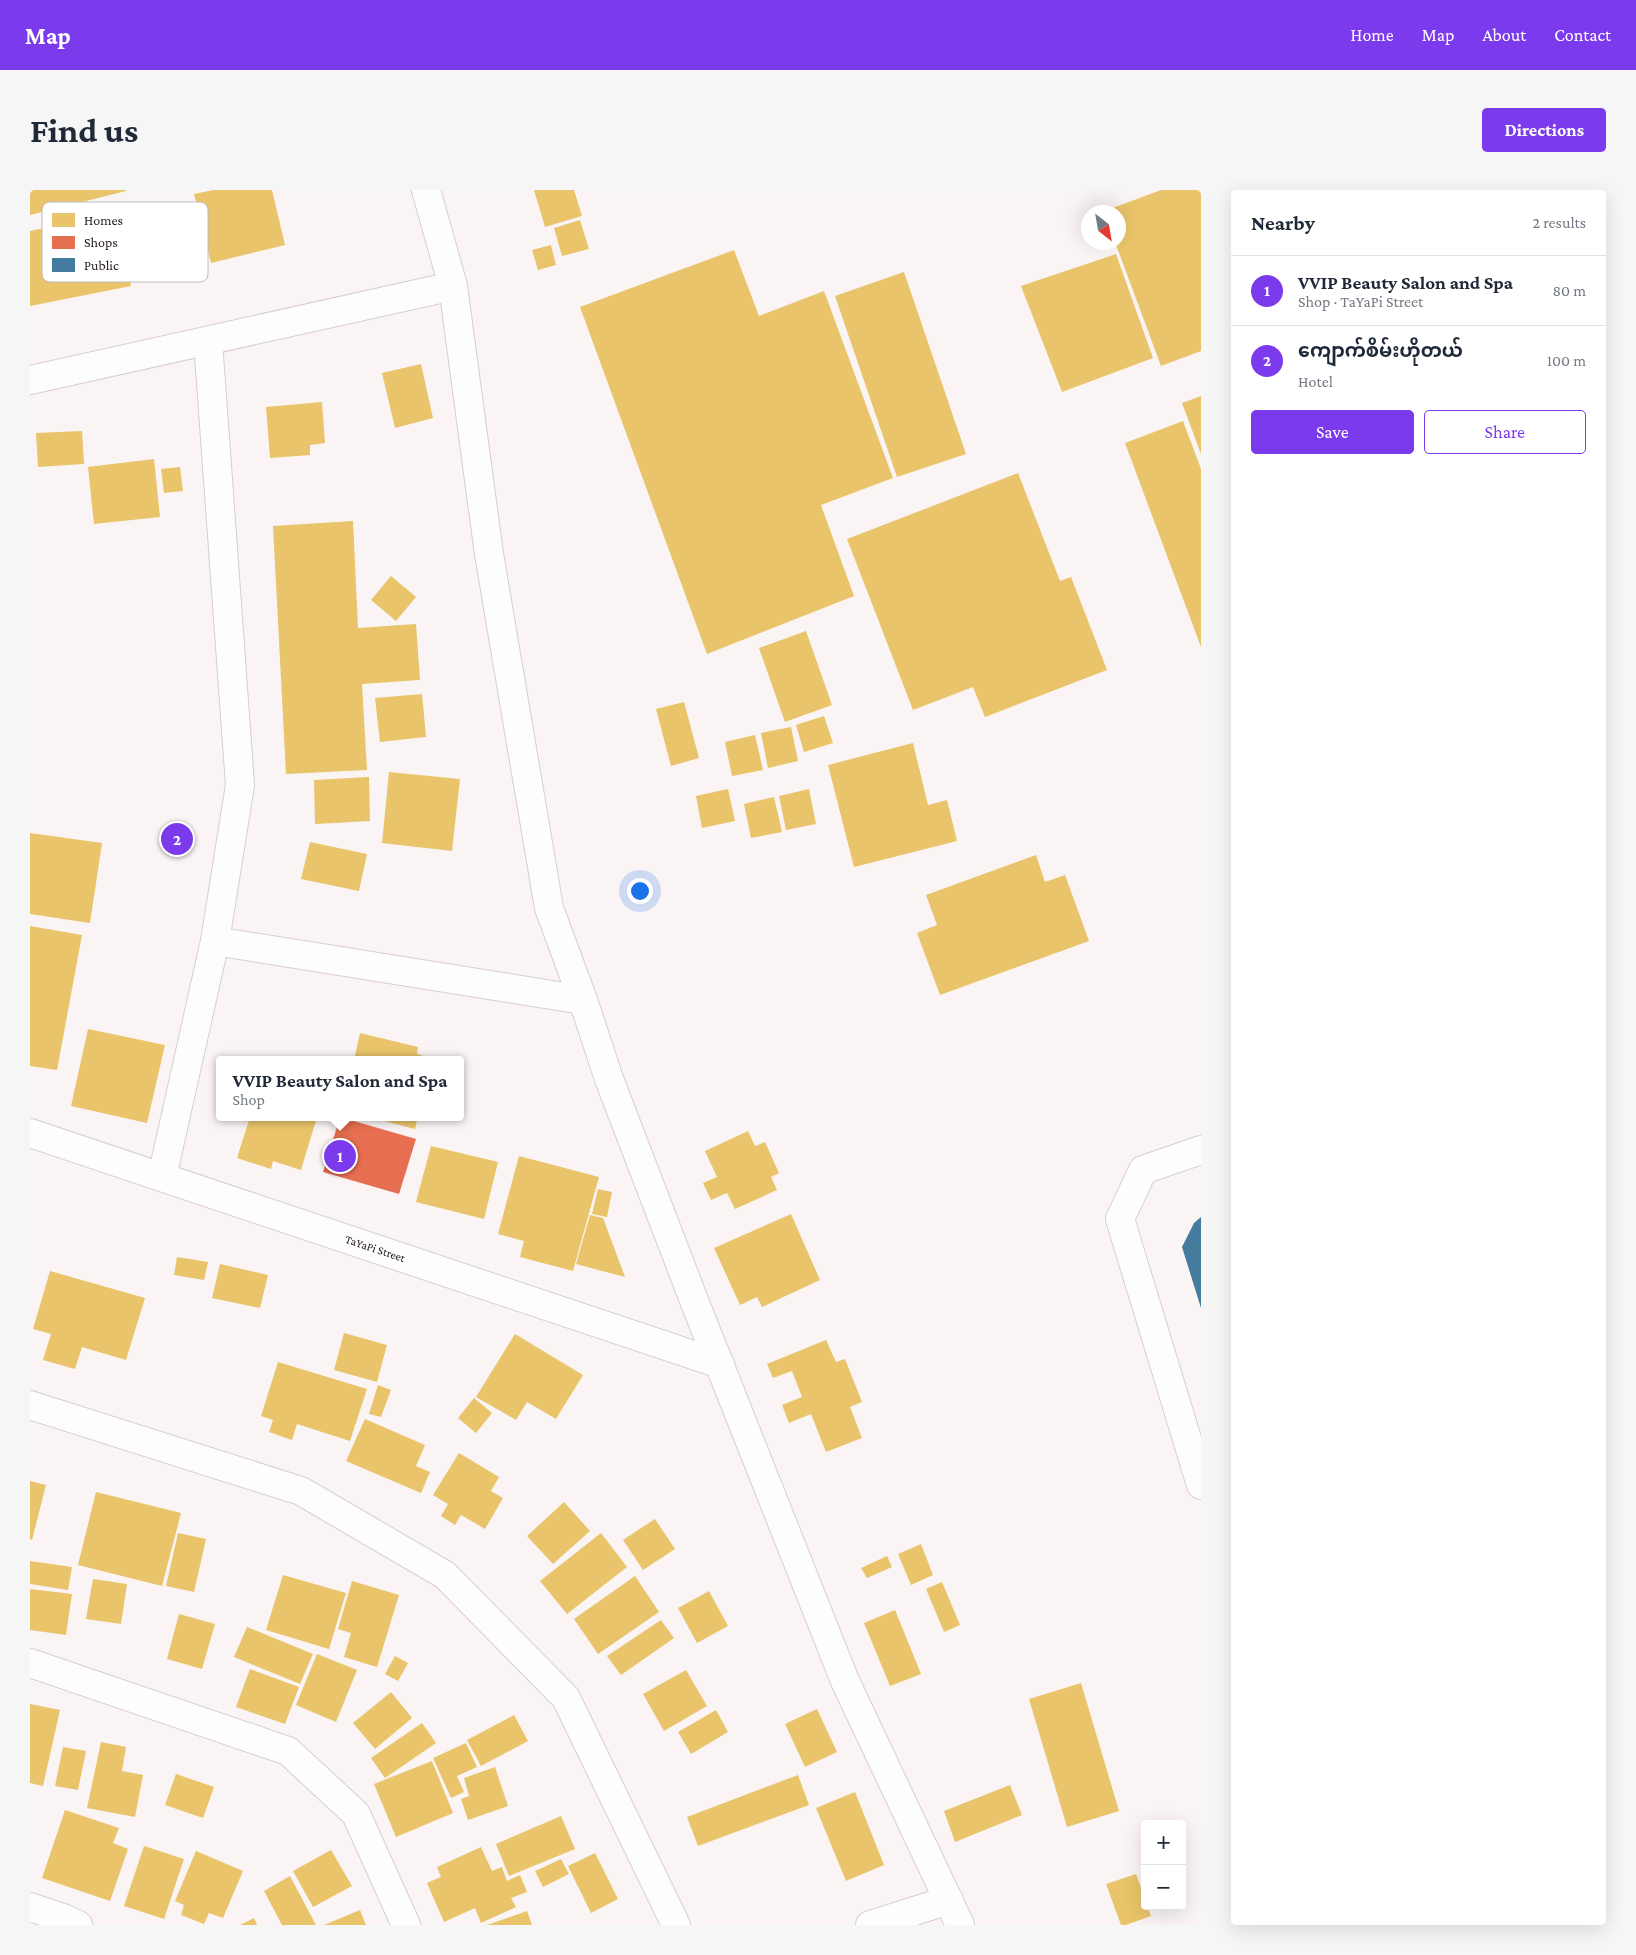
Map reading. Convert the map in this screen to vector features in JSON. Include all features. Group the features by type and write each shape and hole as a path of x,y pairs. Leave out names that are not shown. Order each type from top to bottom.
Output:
{"street":[{"path":"426,190 453,286 489,554 548,908 583,1000 609,1079 845,1681 960,1925"},
{"path":"30,380 453,286"},
{"path":"162,1177 216,941 240,785 208,341"},
{"path":"216,941 583,1000"},
{"name":"TaYaPi Street","path":"30,1133 720,1364"},
{"path":"1201,1150 1143,1170 1120,1219 1201,1485"},
{"path":"30,1405 301,1491 446,1575 566,1698 676,1925"},
{"path":"30,1663 288,1751 356,1814 406,1925"},
{"path":"870,1925 948,1900"},
{"path":"30,1907 78,1925"}],"building: Homes":[{"path":"30,190 126,190 82,202 42,202 42,212 30,215"},
{"path":"213,190 272,190 285,245 211,263 208,251 208,202 196,202 194,194"},
{"path":"534,190 574,190 582,216 545,227"},
{"path":"1161,190 1201,190 1201,351 1161,366 1118,250 1126,250 1126,205 1121,205"},
{"path":"580,220 589,249 562,256 554,228"},
{"path":"42,229 42,282 130,282 131,286 30,306 30,231"},
{"path":"551,245 556,265 538,270 532,250"},
{"path":"734,250 759,316 824,291 893,478 821,505 854,596 707,654 580,307"},
{"path":"1116,254 1153,358 1062,392 1021,286"},
{"path":"904,272 966,454 897,477 835,296"},
{"path":"421,364 433,418 395,428 382,373"},
{"path":"1201,396 1201,454 1182,403"},
{"path":"322,402 325,443 310,445 310,455 270,458 266,407"},
{"path":"1183,421 1201,469 1201,647 1125,443"},
{"path":"82,431 84,464 38,467 36,433"},
{"path":"154,459 160,517 94,524 88,467"},
{"path":"180,467 183,491 164,493 161,469"},
{"path":"1018,473 1060,581 1071,577 1107,670 985,717 973,687 913,710 847,539"},
{"path":"353,521 358,628 416,624 420,680 362,684 367,770 286,774 273,526"},
{"path":"391,576 416,597 396,621 371,600"},
{"path":"806,631 832,705 785,722 759,648"},
{"path":"422,694 426,737 380,742 375,698"},
{"path":"684,702 699,758 671,766 656,709"},
{"path":"824,716 833,743 804,752 796,725"},
{"path":"791,727 798,761 768,768 761,733"},
{"path":"755,735 763,770 732,776 725,742"},
{"path":"913,743 928,805 947,800 957,841 854,867 828,765"},
{"path":"389,772 460,779 452,851 382,843"},
{"path":"369,777 370,821 315,824 314,780"},
{"path":"728,789 735,821 702,828 696,796"},
{"path":"809,789 816,824 786,830 779,796"},
{"path":"774,797 782,832 751,838 744,804"},
{"path":"30,833 102,843 90,923 30,914"},
{"path":"310,842 367,854 359,891 301,879"},
{"path":"1036,855 1045,882 1065,875 1089,941 940,995 917,933 937,925 926,895"},
{"path":"30,926 82,935 57,1070 30,1066"},
{"path":"88,1029 165,1045 147,1123 71,1106"},
{"path":"360,1033 418,1047 417,1054 424,1056 355,1056"},
{"path":"249,1121 316,1121 301,1170 273,1161 271,1169 237,1158"},
{"path":"384,1121 417,1121 415,1129"},
{"path":"748,1131 755,1146 765,1142 779,1173 771,1177 777,1190 735,1209 727,1193 711,1200 703,1183 717,1177 705,1151"},
{"path":"431,1146 498,1162 484,1219 416,1202"},
{"path":"519,1156 599,1177 573,1271 520,1257 524,1241 498,1234"},
{"path":"598,1189 612,1192 607,1217 592,1214"},
{"path":"791,1214 820,1280 762,1307 757,1297 740,1305 714,1248"},
{"path":"590,1215 603,1218 625,1277 576,1264"},
{"path":"177,1257 208,1262 204,1280 174,1275"},
{"path":"220,1264 268,1275 260,1308 212,1298"},
{"path":"50,1271 145,1298 126,1360 82,1347 75,1369 43,1360 51,1334 33,1329"},
{"path":"344,1333 387,1345 377,1382 334,1370"},
{"path":"515,1334 583,1375 556,1419 527,1402 516,1420 476,1397"},
{"path":"826,1340 836,1362 845,1359 862,1402 850,1407 862,1438 826,1452 811,1414 789,1423 782,1405 802,1397 792,1371 773,1378 767,1364"},
{"path":"278,1362 367,1389 350,1441 297,1424 292,1440 269,1432 273,1420 261,1416"},
{"path":"378,1385 391,1390 381,1417 369,1414"},
{"path":"474,1398 492,1413 476,1433 458,1418"},
{"path":"365,1419 425,1445 416,1466 430,1472 421,1493 346,1461"},
{"path":"459,1453 499,1477 491,1491 503,1498 485,1529 461,1515 455,1525 441,1516 448,1504 433,1495"},
{"path":"30,1481 46,1485 32,1540 30,1539"},
{"path":"96,1492 181,1513 162,1586 78,1565"},
{"path":"564,1502 590,1531 553,1564 527,1536"},
{"path":"655,1519 675,1549 643,1570 623,1540"},
{"path":"178,1533 206,1539 194,1592 166,1586"},
{"path":"601,1533 627,1567 567,1614 540,1581"},
{"path":"921,1544 933,1575 911,1585 898,1554"},
{"path":"887,1556 892,1567 867,1578 861,1568"},
{"path":"30,1561 72,1567 68,1590 30,1584"},
{"path":"283,1575 346,1593 329,1649 266,1630"},
{"path":"635,1576 659,1612 598,1654 574,1619"},
{"path":"93,1579 127,1584 121,1624 86,1619"},
{"path":"352,1581 399,1595 377,1667 344,1657 351,1633 338,1629"},
{"path":"942,1582 960,1625 944,1632 926,1589"},
{"path":"30,1589 72,1594 66,1635 30,1630"},
{"path":"709,1591 728,1626 697,1643 678,1608"},
{"path":"895,1610 921,1674 890,1686 864,1623"},
{"path":"179,1614 215,1624 202,1669 167,1659"},
{"path":"661,1620 674,1638 621,1675 607,1656"},
{"path":"247,1627 313,1654 300,1684 234,1657"},
{"path":"317,1654 357,1670 336,1722 296,1705"},
{"path":"395,1656 408,1663 398,1681 385,1674"},
{"path":"250,1669 299,1687 285,1724 236,1707"},
{"path":"686,1670 707,1706 664,1731 643,1694"},
{"path":"1081,1683 1119,1811 1067,1827 1029,1699"},
{"path":"391,1692 412,1718 375,1749 353,1723"},
{"path":"30,1704 60,1710 43,1786 30,1783"},
{"path":"817,1709 837,1752 805,1767 785,1724"},
{"path":"716,1710 728,1732 691,1754 678,1732"},
{"path":"514,1715 528,1741 481,1766 467,1740"},
{"path":"422,1723 436,1743 385,1778 371,1758"},
{"path":"101,1742 126,1747 122,1771 143,1775 135,1817 87,1808"},
{"path":"466,1743 477,1767 457,1776 464,1792 451,1798 433,1758"},
{"path":"63,1747 86,1751 78,1790 55,1786"},
{"path":"432,1761 453,1813 396,1837 374,1784"},
{"path":"495,1767 508,1806 468,1820 461,1799 469,1796 464,1778"},
{"path":"176,1774 214,1787 203,1818 165,1805"},
{"path":"798,1775 809,1805 698,1846 687,1817"},
{"path":"1010,1785 1022,1815 955,1842 944,1811"},
{"path":"855,1792 884,1865 846,1881 816,1808"},
{"path":"65,1810 119,1828 113,1843 128,1849 110,1901 42,1878"},
{"path":"561,1816 575,1849 509,1876 496,1844"},
{"path":"144,1846 184,1859 164,1919 124,1906"},
{"path":"481,1847 492,1871 502,1867 507,1881 520,1875 527,1892 511,1898 516,1907 481,1923 475,1908 444,1922 427,1883 441,1877 437,1867"},
{"path":"331,1850 352,1886 313,1907 293,1871"},
{"path":"196,1851 243,1871 223,1918 209,1913 204,1924 181,1915 184,1905 175,1901"},
{"path":"595,1853 618,1899 591,1913 568,1866"},
{"path":"561,1859 569,1874 543,1887 535,1871"},
{"path":"1136,1874 1141,1888 1141,1910 1149,1910 1151,1916 1121,1925 1106,1884"},
{"path":"290,1876 316,1925 282,1925 264,1891"},
{"path":"360,1910 366,1925 324,1925"},
{"path":"527,1911 532,1925 487,1925"},
{"path":"254,1918 257,1925 240,1925"}],"building: Shops":[{"path":"339,1121 354,1121 416,1139 399,1194 323,1172"}],"building: Public":[{"path":"1201,1217 1201,1308 1182,1247 1194,1223"}],"place":[{"name":"ကျောက်စိမ်းဟိုတယ်","path":"177,839"},
{"name":"VVIP Beauty Salon and Spa","path":"340,1156"}]}
